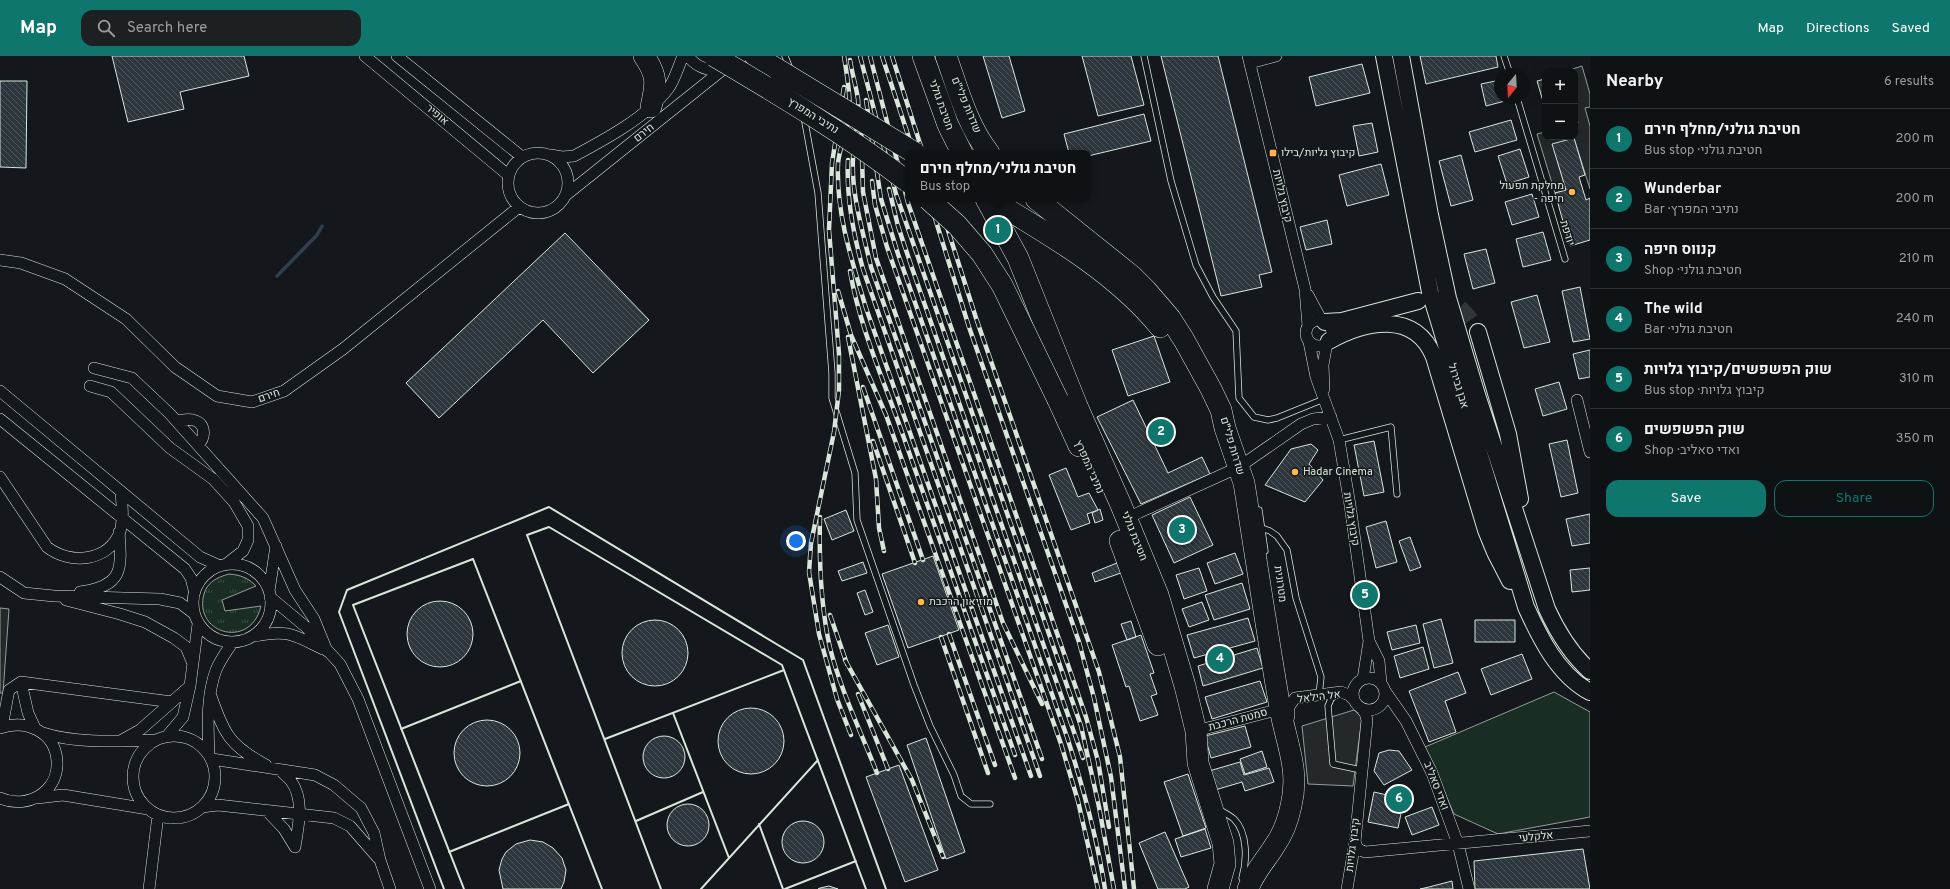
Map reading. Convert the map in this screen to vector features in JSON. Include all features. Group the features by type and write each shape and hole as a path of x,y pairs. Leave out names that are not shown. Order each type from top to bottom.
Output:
{"highway":[{"path":"644,56 652,68 656,81 651,107"},
{"name":"נתיבי המפרץ","path":"755,56 911,150"},
{"name":"חטיבת גולני","path":"924,56 948,125 960,150"},
{"name":"שדרות פלי\"ם","path":"946,56 966,112 975,131 987,150"},
{"name":"נתיבי המפרץ","path":"718,63 834,130 880,160 905,180"},
{"name":"נתיבי המפרץ","path":"931,202 957,225 982,254 1002,285 1058,400 1108,510 1142,597 1185,734 1198,763"},
{"name":"חטיבת גולני","path":"988,202 1018,258 1077,406 1158,595 1185,686 1196,731 1198,763 1225,854 1225,864 1218,889"},
{"path":"995,202 1044,232 1085,260 1148,312 1161,329 1200,395 1225,428"},
{"name":"שדרות פלי\"ם","path":"1040,202 1132,276 1170,318 1184,340 1221,410 1225,428 1244,483 1256,526 1293,762 1294,791 1287,820 1276,844 1251,885"}],"street":[{"name":"אופיר","path":"365,56 508,175"},
{"name":"אופיר","path":"397,56 522,157"},
{"name":"חירם","path":"548,154 562,158 574,156 634,120 651,107 668,89 676,76 683,56"},
{"path":"688,56 704,69 718,63"},
{"name":"חירם","path":"566,195 718,63 732,67 742,56"},
{"path":"1249,60 1276,56"},
{"name":"אבן גבירול","path":"1384,56 1430,292 1526,607 1537,632 1552,655 1568,675 1590,692"},
{"name":"אבן גבירול","path":"1401,56 1430,215 1448,298 1480,403 1530,552 1547,609 1558,632 1570,650 1590,671"},
{"name":"קיבוץ גלויות","path":"1249,60 1305,289 1308,326"},
{"path":"534,153 548,154 563,166 567,175 568,185 566,195 561,203 545,213 536,214 519,207 509,192 508,175 511,168 522,157 534,153"},
{"name":"חירם","path":"0,260 21,263 65,279 126,319 175,367 217,396 252,402 284,391 343,350 519,207"},
{"name":"קיבוץ גלויות","path":"1305,289 1323,321"},
{"path":"1418,302 1350,319 1315,321 1308,326 1306,334 1309,342 1316,346 1364,327 1378,324 1393,324 1411,329 1422,336 1430,346 1486,530 1495,552 1526,607"},
{"path":"1323,321 1331,330 1328,342"},
{"path":"1478,332 1508,434 1530,552"},
{"name":"קיבוץ גלויות","path":"1309,342 1313,366 1324,399 1332,416 1339,440 1370,642 1379,661 1383,687"},
{"name":"קיבוץ גלויות","path":"1324,399 1323,365 1328,342"},
{"path":"94,368 132,378 176,420 263,518 295,590 314,619 328,651"},
{"path":"90,386 111,392 170,448 213,479 234,502 248,526 248,540 243,551 222,565 208,571 194,590 192,602 193,613 198,624 214,639 232,643 245,641 262,629 268,618 271,606 270,594 276,545"},
{"path":"0,392 200,557 222,565 232,564 245,566 256,572 265,582 270,594 306,627 340,664 358,699 430,889"},
{"path":"1577,400 1590,452"},
{"path":"1128,524 1132,516 1239,467 1301,424 1313,419 1332,416"},
{"path":"0,419 185,569 191,578 194,590"},
{"path":"176,420 192,419 200,423 204,431 204,439 198,445"},
{"path":"0,477 48,547 56,554 77,560 95,556 107,549 119,532"},
{"path":"54,596 106,586 117,575 121,561 119,532 122,518 121,492"},
{"path":"0,576 24,593 54,596 160,599 180,604 193,613"},
{"path":"54,596 81,605 120,614 145,622 174,638 186,647 193,664"},
{"path":"167,736 182,717 190,686 198,624"},
{"path":"254,636 274,632 292,634 328,651"},
{"name":"קיבוץ גלויות","path":"1363,679 1370,642"},
{"path":"210,757 208,717 210,694 216,670 232,643"},
{"path":"1372,678 1383,687 1383,701 1376,709 1366,710 1357,704 1353,695 1355,685 1363,679 1372,678"},
{"path":"1,728 9,690 21,682 172,702"},
{"path":"21,682 28,713 38,730 46,736 54,748 57,761 54,778 47,790 36,798"},
{"path":"121,740 140,730 190,686"},
{"name":"ואדי סאליב","path":"1383,687 1406,721 1432,773 1458,844 1469,889"},
{"name":"אל הילאל","path":"1285,707 1295,698 1341,692 1349,695 1357,704"},
{"path":"210,694 221,724 231,741 246,755 277,770 292,782 298,796 299,814 295,847 284,829 267,811"},
{"name":"קיבוץ גלויות","path":"1347,889 1355,842 1366,720 1365,713 1357,704"},
{"name":"סמטת הרכבת","path":"1196,731 1285,707"},
{"path":"1,728 10,724 23,724 59,738 156,740"},
{"path":"167,736 186,737 204,748 210,757 216,773 214,787 209,800 202,807 186,816 172,818 158,815 148,809 140,800 135,790 133,778 134,767 138,756 146,747 156,740 167,736"},
{"path":"210,757 277,770 315,775 334,785 361,808 374,833 380,860 390,889"},
{"path":"0,798 10,802 23,803 36,798 63,795 148,809"},
{"path":"202,807 218,805 334,818 350,826 380,860"},
{"path":"149,889 158,815"},
{"path":"1450,823 1460,832 1481,842"},
{"name":"אלקלעי","path":"1355,842 1358,849 1365,852 1590,831"}],"lane":[{"path":"785,56 801,94"},
{"path":"1144,56 1171,181 1196,265 1213,297 1236,331 1239,398 1254,417 1268,420 1277,418 1324,399"},
{"path":"1504,56 1508,68"},
{"path":"802,101 818,193 832,373 832,398 855,473 857,520 914,685 930,726 954,775 961,796 971,804 990,804"},
{"name":"יודפת","path":"1519,104 1565,259"},
{"path":"1339,440 1391,427 1398,494"},
{"path":"1239,467 1247,476 1252,487"},
{"name":"מטרונית","path":"1258,506 1256,526 1266,559"},
{"path":"1256,526 1270,531 1280,539 1287,550 1296,598 1321,677 1319,695"},
{"path":"1341,692 1331,699 1328,706 1333,764 1361,770"},
{"path":"1209,800 1234,819 1240,827 1245,845 1245,870 1251,885"}],"green space":[{"path":"229,574 244,577 256,586 222,600 225,611 261,606 255,620 246,628 236,632 225,632 215,627 207,619 203,608 205,590 210,583 217,578"},
{"path":"1554,692 1590,712 1590,817 1498,834 1454,814 1425,747"}],"shaded area":[{"path":"1582,66 1590,94 1590,107 1585,108 1590,126 1590,189 1575,140 1578,140 1578,68 1576,68"},
{"path":"1542,133 1542,140 1567,140 1553,144 1566,190 1555,193 1537,134"},
{"path":"0,608 9,609 3,693 0,693"},
{"path":"1354,710 1362,717 1353,786 1308,784 1302,726"}],"building":[{"path":"112,56 244,56 249,76 180,92 184,109 128,122"},
{"path":"983,56 1009,56 1025,111 1002,118"},
{"path":"1082,56 1131,56 1144,105 1098,116"},
{"path":"1161,56 1218,56 1272,272 1259,275 1262,287 1221,296"},
{"path":"1420,56 1496,56 1498,67 1426,84"},
{"path":"1362,64 1370,93 1316,106 1309,77"},
{"path":"1542,80 1542,98 1537,81"},
{"path":"0,81 27,81 26,168 0,167"},
{"path":"1494,81 1494,104 1486,106 1481,84"},
{"path":"1144,114 1151,141 1091,155 1091,150 1068,150 1064,134"},
{"path":"1511,120 1517,140 1475,152 1469,132"},
{"path":"1372,123 1378,152 1359,156 1353,126"},
{"name":"מחלקת תפעול - חיפה","path":"1567,140 1575,140 1585,175 1579,177 1586,200 1590,198 1590,240 1570,246 1555,193 1566,190 1552,144"},
{"path":"1520,149 1529,177 1507,184 1498,156"},
{"path":"1461,155 1473,200 1451,206 1439,161"},
{"path":"1381,164 1389,195 1347,206 1339,175"},
{"path":"1532,194 1539,217 1512,225 1505,202"},
{"path":"1327,220 1332,244 1306,250 1300,227"},
{"path":"1543,232 1551,260 1523,267 1516,239"},
{"path":"565,233 649,320 593,373 543,320 439,418 406,383"},
{"path":"1486,249 1495,283 1473,289 1464,254"},
{"path":"1580,287 1590,339 1573,342 1562,291"},
{"path":"1537,295 1550,342 1524,348 1511,302"},
{"path":"1154,336 1170,382 1128,396 1112,350"},
{"path":"1590,350 1590,377 1579,379 1573,354"},
{"path":"1559,382 1567,409 1543,416 1535,389"},
{"path":"1133,400 1168,473 1202,457 1210,474 1141,504 1097,417"},
{"path":"1567,440 1578,493 1561,497 1549,444"},
{"path":"1374,441 1384,492 1364,496 1354,445"},
{"name":"Hadar Cinema","path":"1311,444 1318,450 1309,464 1323,480 1305,502 1265,485 1291,449"},
{"path":"1066,468 1078,497 1089,493 1098,510 1087,514 1090,523 1071,530 1049,475"},
{"path":"1190,497 1213,545 1174,563 1152,515"},
{"path":"1100,509 1103,520 1095,523 1092,513"},
{"path":"846,510 854,531 832,540 824,519"},
{"path":"1590,514 1590,543 1572,546 1566,519"},
{"path":"1386,521 1397,562 1376,568 1366,527"},
{"path":"1410,537 1421,567 1410,571 1399,541"},
{"path":"1235,553 1243,574 1215,584 1207,563"},
{"name":"מוזיאון הרכבת","path":"933,556 959,630 908,648 882,574"},
{"path":"863,562 867,573 842,581 838,571"},
{"path":"1117,563 1121,573 1095,582 1092,573"},
{"path":"1199,568 1207,591 1184,599 1176,575"},
{"path":"1590,568 1590,590 1572,592 1570,570"},
{"path":"1242,583 1250,609 1214,620 1205,595"},
{"path":"865,590 873,612 865,615 857,593"},
{"path":"440,601 453,604 463,611 470,621 473,634 470,647 463,657 453,664 440,667 427,664 417,657 410,647 407,634 410,621 417,611 427,604"},
{"path":"1202,602 1209,620 1189,627 1182,609"},
{"path":"1248,618 1255,641 1194,658 1187,635"},
{"path":"1441,619 1453,663 1434,668 1423,624"},
{"path":"655,620 668,623 678,630 685,640 688,653 685,666 678,676 668,683 655,686 642,683 632,676 625,666 622,653 625,640 632,630 642,623"},
{"path":"1475,620 1515,620 1515,642 1475,642"},
{"path":"1131,621 1136,637 1127,640 1121,624"},
{"path":"888,625 899,657 877,665 865,633"},
{"path":"1416,625 1420,643 1392,650 1387,632"},
{"path":"1141,635 1154,673 1150,674 1157,694 1151,696 1158,715 1140,721 1129,686 1126,687 1112,645"},
{"path":"1423,647 1429,669 1400,678 1394,656"},
{"path":"1257,648 1263,668 1203,686 1198,666"},
{"path":"1522,654 1532,679 1491,695 1481,669"},
{"path":"1458,672 1466,693 1445,701 1456,732 1429,742 1409,691"},
{"path":"1260,681 1267,702 1212,719 1205,697"},
{"path":"751,708 764,711 774,718 781,728 784,741 781,754 774,764 764,771 751,774 738,771 728,764 721,754 718,741 721,728 728,718 738,711"},
{"path":"487,720 500,723 510,730 517,740 520,753 517,766 510,776 500,783 487,786 474,783 464,776 457,766 454,753 457,740 464,730 474,723"},
{"path":"1245,726 1251,747 1211,758 1205,736"},
{"path":"664,736 679,742 685,757 679,772 664,778 649,772 643,757 649,742"},
{"path":"926,738 965,852 946,859 907,745"},
{"path":"1389,750 1399,751 1412,770 1384,785 1374,771 1379,753"},
{"path":"1262,751 1267,767 1245,774 1240,759"},
{"path":"1240,762 1244,775 1269,768 1274,782 1245,791 1242,782 1215,790 1209,771"},
{"path":"899,765 938,870 905,882 866,777"},
{"path":"1188,774 1206,828 1183,836 1164,782"},
{"path":"1374,792 1404,799 1398,828 1368,822"},
{"path":"688,804 703,810 709,825 703,840 688,846 673,840 667,825 673,810"},
{"path":"1432,807 1439,825 1412,835 1405,817"},
{"path":"803,821 818,827 824,842 818,857 803,863 788,857 782,842 788,827"},
{"path":"1205,829 1211,848 1181,857 1175,839"},
{"path":"1165,832 1189,887 1185,889 1158,889 1139,843"},
{"path":"530,840 543,842 553,848 562,858 566,870 561,889 503,889 499,870 502,859 506,852 516,844"},
{"path":"1583,849 1590,889 1475,889 1474,861"},
{"path":"1452,881 1453,889 1420,889 1429,887"},
{"path":"829,886 838,889 818,889 820,888"}],"waterway":[{"path":"277,276 317,235 322,226"}],"tunnel":[{"path":"1438,299 1445,300 1462,310 1471,320 1478,332"}],"railway":[{"path":"844,56 848,86 849,117 841,146 838,164 838,183 842,219 850,255 866,308 1031,776"},
{"path":"860,56 896,194 1081,726 1099,807 1114,889"},
{"path":"870,56 905,191"},
{"path":"882,56 913,150"},
{"path":"892,56 922,150"},
{"path":"850,60 858,99 858,121 853,158 854,185 858,213 871,267 1042,759"},
{"path":"844,87 832,163 829,230 839,354 839,390 834,432 811,543 809,572 819,634 837,699 851,735"},
{"path":"866,100 881,199 898,254 1067,737 1089,812 1105,889"},
{"path":"861,124 863,192 876,258 1003,623 1042,704"},
{"path":"848,160 849,201 856,242 863,269 1040,776"},
{"path":"872,181 875,205 887,247 1061,744 1078,801 1098,889"},
{"path":"889,189 898,226 912,268 1083,758"},
{"path":"908,202 1086,717 1098,761 1109,827"},
{"path":"930,202 969,327 1079,642 1094,698 1111,777 1125,889"},
{"path":"939,202 976,318 1099,672 1120,757 1134,889"},
{"path":"850,271 854,293 866,335 904,438 1015,755"},
{"path":"838,291 851,335 886,415 1015,778"},
{"path":"848,337 876,479 879,528 884,551"},
{"path":"863,387 923,560"},
{"path":"873,441 915,563"},
{"path":"820,517 821,582 824,616 830,648 845,696 877,773"},
{"path":"830,615 847,664"},
{"path":"949,634 995,765"},
{"path":"941,637 988,773"},
{"path":"845,660 912,780 943,857"},
{"path":"858,694 888,769"}],"wall":[{"path":"444,889 339,612 347,590 549,507 803,660 886,889"},
{"path":"661,889 527,535 549,527 782,665 866,889"},
{"path":"464,889 353,605 473,559 602,889"},
{"path":"605,739 784,670"},
{"path":"401,729 521,681"},
{"path":"673,713 729,858"},
{"path":"701,889 818,760"},
{"path":"636,821 703,792"},
{"path":"449,852 569,804"},
{"path":"759,824 783,889"},
{"path":"785,889 856,861"}],"place":[{"name":"קיבוץ גליות/בילו","path":"1273,153"},
{"name":"מחלקת תפעול - חיפה","path":"1572,192"},
{"name":"חטיבת גולני/מחלף חירם","path":"998,230"},
{"name":"Wunderbar","path":"1161,432"},
{"name":"Hadar Cinema","path":"1295,472"},
{"name":"קנווס חיפה","path":"1182,530"},
{"name":"שוק הפשפשים/קיבוץ גלויות","path":"1365,595"},
{"name":"מוזיאון הרכבת","path":"921,602"},
{"name":"The wild","path":"1220,659"},
{"name":"שוק הפשפשים","path":"1399,799"}]}
